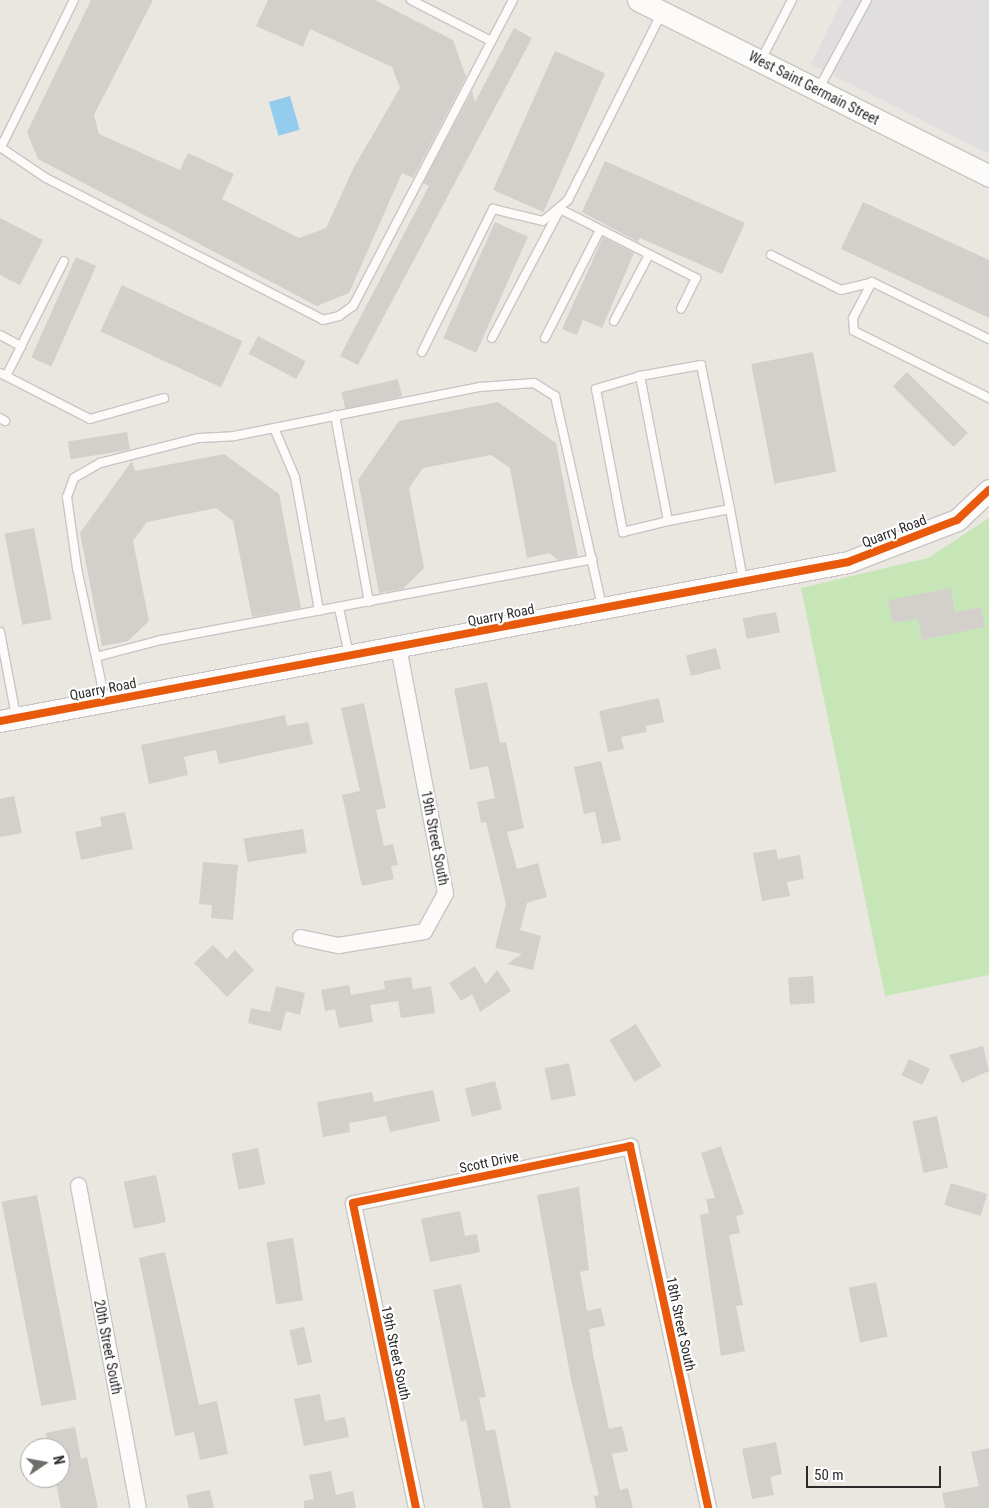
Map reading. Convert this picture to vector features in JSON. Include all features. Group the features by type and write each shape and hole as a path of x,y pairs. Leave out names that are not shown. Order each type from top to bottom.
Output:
{"street":[{"name":"West Saint Germain Street","path":"638,0 989,176"},
{"name":"Quarry Road","path":"8,720 857,559 957,520 989,490"},
{"name":"19th Street South","path":"300,937 338,945 424,931 445,893 398,647"},
{"name":"Scott Drive","path":"353,1202 630,1146"},
{"name":"18th Street South","path":"630,1146 708,1508"},
{"name":"20th Street South","path":"78,1186 138,1508"},
{"name":"19th Street South","path":"353,1202 416,1508"}],"lane":[{"path":"74,0 0,147 13,160 323,320 331,318 353,306 513,0"},
{"path":"411,0 491,41"},
{"path":"760,61 792,0"},
{"path":"818,90 867,0"},
{"path":"492,338 662,12"},
{"path":"422,352 493,209 533,222 543,222 560,210"},
{"path":"560,210 696,278 682,309"},
{"path":"545,338 600,230"},
{"path":"614,321 649,255"},
{"path":"771,255 841,290 872,282 989,339"},
{"path":"64,261 21,346 3,374 90,420 164,398"},
{"path":"872,282 853,318 854,331 989,398"},
{"path":"0,335 21,346"},
{"path":"730,509 623,532 596,389 640,376 701,365 730,509 743,582"},
{"path":"640,376 668,521"},
{"path":"105,702 67,497 74,478 100,463 199,438 274,428 480,386 534,383 555,396 602,608"},
{"path":"335,416 369,602"},
{"path":"274,428 295,476 319,611"},
{"path":"96,657 161,640 592,559"},
{"path":"339,608 349,656"},
{"path":"0,632 8,720"}],"shaded area":[{"path":"842,0 989,0 989,154 811,64"}],"green space":[{"path":"989,518 989,975 885,996 801,588 928,558"}],"water":[{"path":"290,96 300,130 278,136 269,102"}],"building":[{"path":"91,0 153,0 94,115 99,134 180,170 188,153 234,174 222,199 299,238 326,228 354,167 400,88 392,67 310,29 303,47 256,26 268,0 375,0 453,40 466,77 413,178 402,173 349,293 317,306 38,159 27,132"},
{"path":"514,28 532,38 358,365 340,356 429,186 423,183 472,91 475,102"},
{"path":"555,51 605,73 543,212 493,190"},
{"path":"605,161 745,223 722,274 640,238 638,242 582,212"},
{"path":"863,202 989,260 989,318 841,249"},
{"path":"0,218 43,240 20,285 0,275"},
{"path":"495,222 528,237 476,353 443,338"},
{"path":"603,237 634,253 602,328 583,320 577,335 562,329"},
{"path":"76,257 96,266 51,366 31,357"},
{"path":"122,285 243,341 221,387 100,331"},
{"path":"258,336 306,361 296,379 249,354"},
{"path":"813,352 836,472 774,484 751,364"},
{"path":"907,372 968,433 954,447 893,386"},
{"path":"398,379 402,397 346,410 341,392"},
{"path":"498,402 556,443 578,556 558,560 549,553 527,558 510,468 491,455 423,468 409,488 424,568 403,589 379,593 358,480 399,421"},
{"path":"127,432 130,450 71,459 68,441"},
{"path":"224,454 279,494 301,608 252,617 233,521 216,508 147,522 133,541 149,621 128,641 102,646 80,533 132,461 135,471"},
{"path":"34,528 52,619 22,625 5,534"},
{"path":"951,588 955,612 981,607 985,627 922,640 918,619 893,623 888,600"},
{"path":"776,612 780,633 747,639 743,618"},
{"path":"716,648 721,668 691,676 686,655"},
{"path":"487,682 500,743 506,742 524,828 507,832 517,869 538,863 547,897 527,903 520,930 541,936 533,970 507,964 522,954 495,948 506,904 486,822 481,823 477,802 495,798 488,766 470,770 454,689"},
{"path":"659,698 664,722 646,726 647,732 621,737 624,749 608,752 599,711"},
{"path":"364,703 386,808 376,810 384,846 393,844 398,865 391,866 394,879 362,886 342,795 360,791 341,708"},
{"path":"285,715 287,726 308,722 313,744 219,764 216,750 184,757 188,775 149,784 141,745"},
{"path":"601,761 621,840 602,844 595,812 584,814 574,767"},
{"path":"14,796 22,833 0,837 0,799"},
{"path":"125,812 133,849 81,860 75,832 102,826 100,817"},
{"path":"303,829 307,853 247,862 244,838"},
{"path":"776,849 778,859 800,855 804,879 787,882 790,896 762,901 753,853"},
{"path":"203,862 238,865 233,920 211,918 212,905 199,904"},
{"path":"213,945 227,959 235,950 254,970 227,997 194,963"},
{"path":"475,966 486,984 497,970 511,991 480,1012 472,994 461,1001 449,983"},
{"path":"813,976 815,1003 790,1005 788,978"},
{"path":"411,977 413,989 431,986 435,1013 401,1018 398,1001 370,1005 373,1022 339,1028 335,1009 325,1011 321,990 349,985 351,995 385,989 384,981"},
{"path":"276,986 305,993 300,1015 286,1011 281,1031 248,1023 251,1008 270,1012"},
{"path":"636,1024 661,1066 635,1082 609,1040"},
{"path":"983,1046 989,1071 962,1083 949,1055"},
{"path":"909,1059 930,1069 922,1085 901,1075"},
{"path":"569,1063 576,1095 551,1100 545,1068"},
{"path":"495,1081 502,1109 472,1117 465,1088"},
{"path":"433,1090 440,1121 390,1132 386,1116 349,1123 350,1132 323,1137 317,1102 372,1092 374,1102"},
{"path":"937,1116 948,1168 924,1173 913,1121"},
{"path":"721,1146 744,1214 736,1216 740,1233 729,1235 743,1305 736,1306 745,1351 721,1356 700,1215 709,1213 706,1199 715,1198 701,1153"},
{"path":"258,1148 265,1184 239,1189 231,1153"},
{"path":"156,1175 166,1222 134,1229 124,1182"},
{"path":"951,1183 987,1194 981,1216 944,1205"},
{"path":"579,1187 589,1270 580,1272 587,1311 601,1308 605,1326 589,1329 593,1354 609,1429 622,1426 628,1451 612,1454 620,1490 628,1488 633,1508 596,1508 594,1496 599,1495 571,1380 537,1195"},
{"path":"37,1195 77,1399 41,1406 2,1202"},
{"path":"460,1211 465,1236 477,1234 480,1252 430,1262 421,1219"},
{"path":"293,1238 303,1300 276,1304 266,1242"},
{"path":"165,1252 199,1405 217,1401 228,1454 200,1460 194,1432 175,1436 139,1258"},
{"path":"876,1282 888,1337 860,1343 849,1288"},
{"path":"461,1284 486,1397 479,1398 486,1431 495,1429 511,1508 483,1508 466,1420 461,1422 433,1290"},
{"path":"304,1327 312,1362 297,1365 289,1330"},
{"path":"320,1394 325,1421 345,1417 349,1437 304,1446 294,1399"},
{"path":"75,1427 81,1459 87,1457 98,1508 61,1508 57,1488 70,1488 70,1438 47,1438 46,1433"},
{"path":"776,1442 782,1474 770,1477 774,1495 752,1499 742,1449"},
{"path":"989,1448 989,1508 945,1508 942,1493 979,1486 971,1452"},
{"path":"331,1471 336,1495 353,1491 356,1508 304,1508 304,1501 314,1499 309,1475"},
{"path":"210,1490 214,1508 189,1508 186,1495"}],"cycle path":[{"path":"0,721 848,562 957,520 989,490"},
{"path":"416,1508 353,1203 630,1146 708,1508"}]}
